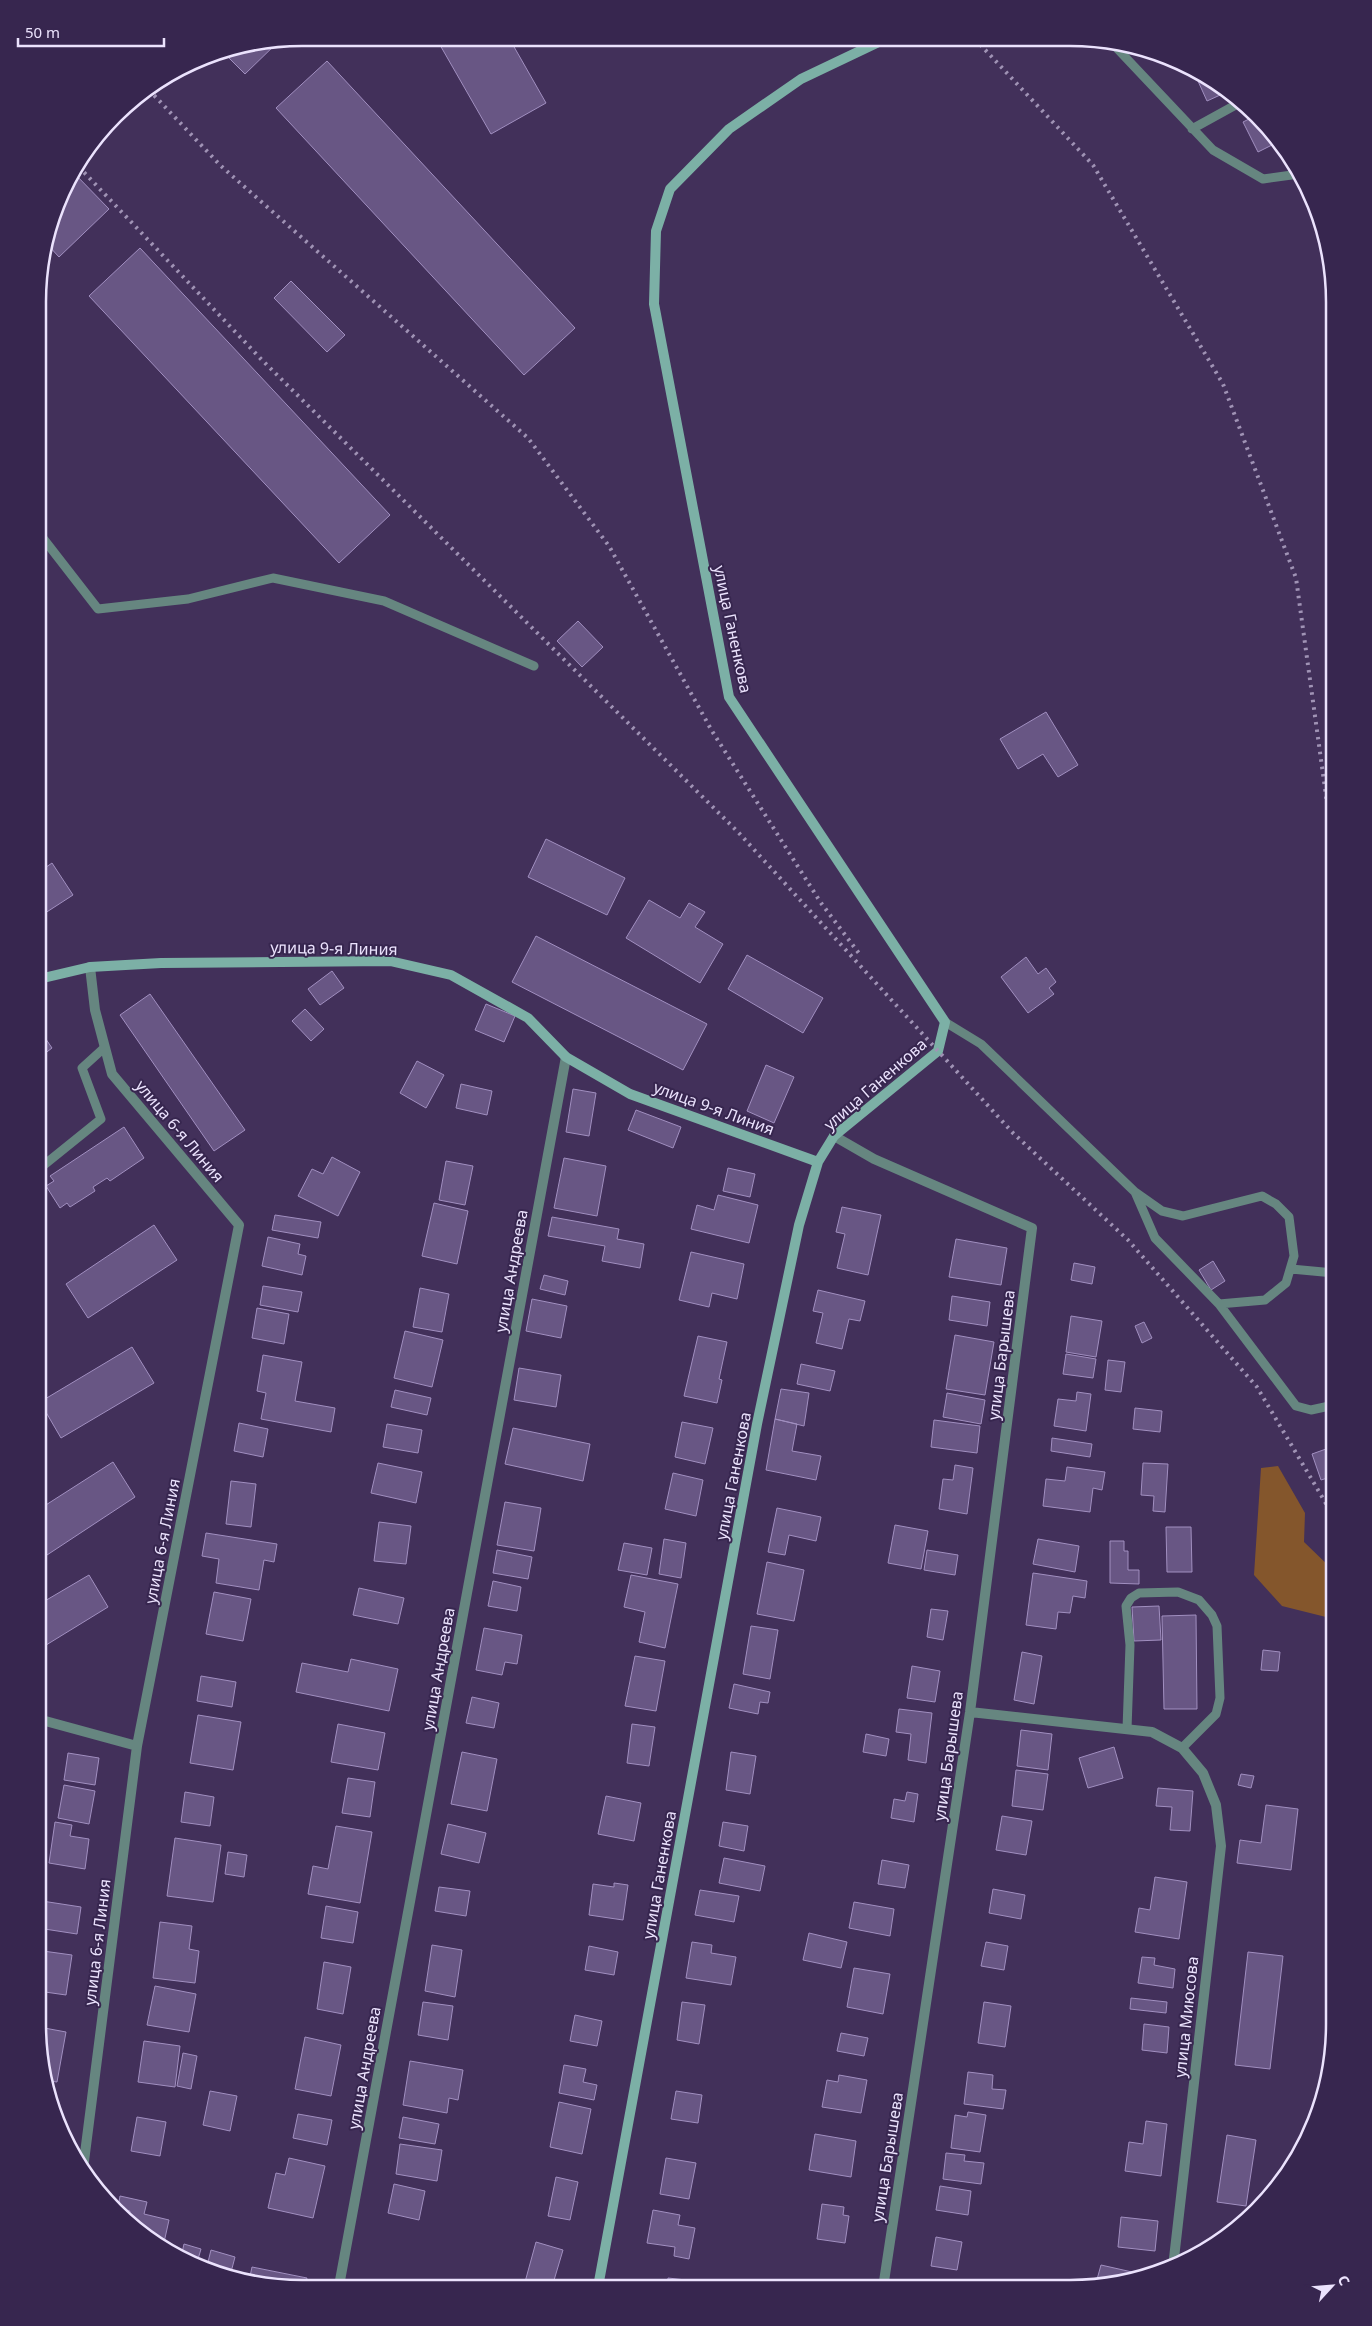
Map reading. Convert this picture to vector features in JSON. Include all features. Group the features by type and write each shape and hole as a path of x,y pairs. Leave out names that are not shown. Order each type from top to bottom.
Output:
{"street":[{"name":"улица Ганенкова","path":"599,2280 757,1424 799,1225 818,1162 834,1136 938,1051 945,1022 729,696 654,304 656,231 670,189 729,129 801,79 870,46"},
{"name":"улица 9-я Линия","path":"46,976 90,967 161,962 390,961 451,975 528,1018 566,1057 630,1094 818,1162"},
{"name":"улица 6-я Линия","path":"84,2158 137,1746 239,1225 112,1074 95,1010 90,967"},
{"name":"улица Андреева","path":"340,2280 566,1057"},
{"name":"улица Барышева","path":"834,1136 874,1159 1032,1228 970,1712 884,2280"},
{"path":"970,1712 1152,1732 1182,1748"},
{"path":"46,1721 137,1746"},
{"name":"улица Миюсова","path":"1174,2257 1221,1846 1216,1805 1203,1773 1182,1748"}],"lane":[{"path":"1119,51 1213,150 1263,179 1292,175"},
{"path":"1192,128 1234,106"},
{"path":"46,542 98,609 188,599 273,578 384,602 534,666"},
{"path":"945,1022 981,1044 1135,1192 1162,1211 1183,1216 1262,1196 1276,1204 1289,1217 1294,1256 1286,1283 1266,1300 1219,1304"},
{"path":"46,1163 101,1119 82,1068 104,1048"},
{"path":"1135,1192 1155,1238 1219,1304 1296,1406 1312,1410 1326,1407"},
{"path":"1291,1269 1326,1272"},
{"path":"1127,1729 1130,1645 1126,1606 1131,1598 1140,1593 1178,1592 1198,1600 1212,1615 1217,1626 1220,1698 1216,1714 1182,1748"}],"shaded area":[{"path":"1278,1466 1305,1513 1304,1542 1326,1563 1326,1617 1282,1606 1254,1575 1261,1468"}],"building":[{"path":"441,46 514,46 546,103 491,134"},
{"path":"272,48 245,74 228,57"},
{"path":"327,61 575,328 524,375 276,108"},
{"path":"1198,81 1220,95 1207,101"},
{"path":"1249,119 1272,145 1258,152 1243,122"},
{"path":"79,178 109,209 59,257 52,249 55,236 66,204"},
{"path":"140,248 390,515 339,563 89,296"},
{"path":"291,281 345,335 327,352 274,298"},
{"path":"578,621 603,647 582,667 557,641"},
{"path":"1046,712 1078,765 1058,777 1043,754 1018,769 1000,739"},
{"path":"546,839 625,878 607,915 528,877"},
{"path":"52,863 73,895 46,912 46,867"},
{"path":"649,900 680,918 689,903 705,912 695,927 723,944 700,983 626,938"},
{"path":"536,936 707,1024 683,1070 512,982"},
{"path":"747,955 823,998 803,1033 728,989"},
{"path":"1026,957 1038,974 1046,968 1056,982 1049,988 1054,994 1028,1013 1001,977"},
{"path":"332,971 344,988 320,1005 308,989"},
{"path":"150,994 245,1130 214,1151 120,1015"},
{"path":"486,1004 515,1016 504,1042 475,1030"},
{"path":"305,1009 324,1029 311,1041 292,1021"},
{"path":"46,1039 52,1048 46,1053"},
{"path":"417,1061 444,1075 426,1108 400,1093"},
{"path":"766,1065 794,1077 774,1123 747,1111"},
{"path":"461,1084 492,1091 487,1115 456,1108"},
{"path":"573,1089 596,1093 589,1136 566,1132"},
{"path":"636,1110 681,1127 673,1148 628,1130"},
{"path":"124,1127 144,1158 110,1181 107,1178 93,1187 95,1191 70,1207 67,1203 60,1208 46,1186 54,1181 50,1176"},
{"path":"332,1157 360,1172 338,1216 298,1196 312,1169 323,1174"},
{"path":"564,1158 606,1166 597,1216 554,1208"},
{"path":"446,1161 473,1166 465,1205 439,1200"},
{"path":"728,1168 755,1174 750,1197 723,1191"},
{"path":"718,1195 758,1205 749,1243 691,1229 697,1205 714,1210"},
{"path":"434,1203 468,1211 457,1264 422,1256"},
{"path":"842,1207 881,1215 868,1275 837,1268 845,1234 836,1232"},
{"path":"275,1215 321,1222 318,1238 272,1230"},
{"path":"552,1217 619,1229 617,1239 644,1244 640,1268 602,1261 605,1246 548,1236"},
{"path":"154,1225 177,1260 88,1318 66,1284"},
{"path":"268,1237 300,1244 298,1254 306,1256 302,1275 262,1266"},
{"path":"956,1239 1007,1248 1001,1285 949,1277"},
{"path":"691,1252 744,1264 737,1299 712,1293 709,1307 679,1300"},
{"path":"1213,1261 1225,1281 1211,1290 1199,1270"},
{"path":"1074,1263 1095,1267 1092,1284 1071,1280"},
{"path":"544,1275 568,1281 565,1295 540,1289"},
{"path":"263,1286 302,1292 298,1312 260,1305"},
{"path":"420,1288 449,1294 442,1332 413,1327"},
{"path":"818,1290 865,1301 860,1321 849,1319 842,1349 816,1343 823,1313 813,1311"},
{"path":"952,1296 990,1302 987,1326 949,1320"},
{"path":"532,1299 567,1306 561,1338 526,1331"},
{"path":"257,1308 289,1314 284,1344 252,1338"},
{"path":"1071,1316 1102,1321 1096,1357 1066,1352"},
{"path":"1144,1322 1152,1338 1142,1343 1135,1326"},
{"path":"405,1331 443,1340 432,1387 394,1378"},
{"path":"955,1335 994,1342 985,1395 946,1389"},
{"path":"698,1336 727,1342 719,1379 722,1380 717,1403 684,1396"},
{"path":"132,1347 154,1383 61,1438 46,1412 46,1398"},
{"path":"1066,1354 1096,1359 1093,1378 1063,1374"},
{"path":"263,1355 302,1362 295,1401 335,1408 331,1432 261,1419 266,1393 257,1391"},
{"path":"1108,1360 1125,1362 1121,1392 1105,1390"},
{"path":"801,1364 835,1371 830,1391 797,1384"},
{"path":"519,1368 561,1375 556,1407 514,1400"},
{"path":"781,1389 809,1393 804,1426 775,1419"},
{"path":"395,1390 431,1398 427,1415 391,1407"},
{"path":"1077,1392 1091,1394 1086,1431 1054,1426 1058,1399 1076,1401"},
{"path":"947,1393 985,1400 981,1424 943,1417"},
{"path":"1135,1408 1162,1411 1160,1432 1133,1429"},
{"path":"775,1419 797,1424 792,1451 821,1456 816,1480 766,1470"},
{"path":"934,1420 980,1426 977,1453 931,1447"},
{"path":"682,1422 713,1428 705,1464 675,1457"},
{"path":"239,1423 268,1429 263,1457 234,1451"},
{"path":"387,1424 422,1430 418,1453 383,1447"},
{"path":"513,1428 590,1444 583,1481 505,1464"},
{"path":"1052,1438 1092,1444 1090,1457 1051,1451"},
{"path":"1326,1449 1326,1478 1321,1480 1312,1454"},
{"path":"113,1462 135,1497 47,1555 46,1505"},
{"path":"378,1463 422,1472 416,1503 371,1493"},
{"path":"1143,1463 1168,1464 1165,1512 1153,1511 1154,1496 1141,1495"},
{"path":"955,1465 973,1468 967,1514 939,1509 943,1479 953,1480"},
{"path":"1067,1467 1105,1472 1102,1490 1093,1488 1090,1512 1043,1506 1046,1479 1065,1481"},
{"path":"673,1473 703,1480 696,1516 665,1509"},
{"path":"231,1481 256,1484 251,1527 226,1524"},
{"path":"505,1502 541,1508 534,1551 497,1545"},
{"path":"777,1508 821,1517 816,1541 789,1535 785,1555 768,1552"},
{"path":"379,1522 411,1526 406,1564 374,1561"},
{"path":"895,1525 928,1531 921,1569 888,1563"},
{"path":"1166,1527 1191,1527 1192,1572 1167,1572"},
{"path":"206,1533 277,1544 274,1562 264,1560 259,1590 216,1583 219,1559 202,1556"},
{"path":"664,1539 686,1543 681,1578 659,1574"},
{"path":"1038,1539 1079,1546 1075,1572 1033,1564"},
{"path":"1110,1541 1124,1541 1124,1551 1128,1551 1128,1570 1139,1570 1139,1584 1110,1583"},
{"path":"624,1543 652,1548 647,1575 618,1570"},
{"path":"497,1550 532,1557 528,1579 493,1573"},
{"path":"927,1550 958,1555 955,1575 924,1570"},
{"path":"767,1562 804,1570 794,1621 757,1614"},
{"path":"1033,1573 1087,1581 1085,1598 1073,1596 1070,1613 1058,1612 1056,1629 1026,1625"},
{"path":"89,1575 108,1607 46,1645 46,1600"},
{"path":"631,1575 678,1584 665,1648 639,1642 645,1612 624,1607"},
{"path":"493,1581 521,1587 517,1611 488,1606"},
{"path":"359,1588 404,1598 398,1624 353,1615"},
{"path":"214,1592 251,1599 243,1641 206,1634"},
{"path":"1159,1606 1161,1640 1134,1641 1132,1607"},
{"path":"931,1609 948,1611 943,1640 927,1637"},
{"path":"1196,1615 1197,1709 1164,1709 1162,1616"},
{"path":"751,1626 778,1630 770,1679 743,1674"},
{"path":"484,1628 522,1635 517,1664 505,1662 502,1675 476,1670"},
{"path":"1263,1650 1280,1652 1278,1671 1261,1670"},
{"path":"1022,1652 1042,1656 1034,1704 1014,1700"},
{"path":"635,1656 665,1661 656,1711 625,1706"},
{"path":"351,1659 398,1669 389,1711 296,1692 302,1663 348,1672"},
{"path":"912,1666 940,1671 935,1702 907,1698"},
{"path":"201,1676 236,1682 232,1707 197,1701"},
{"path":"734,1684 770,1692 768,1703 760,1702 758,1714 729,1708"},
{"path":"472,1697 499,1703 494,1728 466,1723"},
{"path":"899,1709 932,1713 926,1763 908,1760 911,1734 896,1732"},
{"path":"198,1715 241,1722 233,1770 190,1763"},
{"path":"338,1724 385,1733 378,1770 331,1762"},
{"path":"632,1724 655,1727 649,1766 627,1763"},
{"path":"1021,1730 1052,1734 1048,1770 1017,1766"},
{"path":"866,1734 889,1739 886,1756 863,1752"},
{"path":"1114,1747 1123,1778 1088,1788 1079,1758"},
{"path":"462,1752 497,1759 487,1811 451,1804"},
{"path":"731,1752 756,1756 750,1794 726,1790"},
{"path":"68,1753 99,1758 95,1785 64,1780"},
{"path":"1016,1770 1048,1774 1043,1810 1012,1806"},
{"path":"1241,1774 1254,1776 1251,1788 1238,1785"},
{"path":"348,1778 375,1782 370,1817 342,1813"},
{"path":"64,1785 95,1791 89,1824 58,1818"},
{"path":"1158,1788 1193,1791 1190,1831 1170,1830 1172,1807 1156,1806"},
{"path":"185,1792 214,1797 210,1826 181,1822"},
{"path":"907,1792 918,1794 914,1822 891,1818 894,1799 905,1801"},
{"path":"606,1796 641,1803 634,1841 598,1834"},
{"path":"1266,1805 1298,1809 1291,1870 1237,1863 1240,1840 1261,1843"},
{"path":"1002,1816 1032,1821 1026,1855 996,1850"},
{"path":"55,1822 72,1825 70,1836 89,1839 85,1869 49,1863"},
{"path":"723,1822 748,1826 744,1851 719,1846"},
{"path":"448,1824 486,1833 479,1863 441,1854"},
{"path":"336,1826 372,1832 360,1903 308,1894 313,1866 328,1869"},
{"path":"175,1838 221,1845 213,1902 167,1896"},
{"path":"228,1852 247,1855 244,1877 225,1874"},
{"path":"724,1858 765,1866 760,1891 719,1883"},
{"path":"882,1860 909,1865 905,1888 878,1884"},
{"path":"1155,1877 1187,1882 1179,1939 1135,1932 1139,1908 1150,1910"},
{"path":"614,1883 628,1885 623,1920 589,1915 593,1884 614,1887"},
{"path":"439,1887 470,1891 466,1916 435,1911"},
{"path":"993,1889 1025,1895 1021,1919 989,1913"},
{"path":"700,1890 739,1896 734,1922 695,1915"},
{"path":"46,1902 81,1907 77,1934 46,1929"},
{"path":"854,1902 894,1909 890,1936 849,1928"},
{"path":"326,1906 358,1912 353,1943 321,1938"},
{"path":"160,1922 192,1926 189,1949 199,1951 195,1983 153,1978"},
{"path":"809,1933 847,1942 841,1968 803,1960"},
{"path":"692,1942 712,1945 711,1953 736,1957 731,1985 686,1978"},
{"path":"986,1942 1008,1946 1004,1970 981,1966"},
{"path":"432,1945 462,1950 455,1997 425,1991"},
{"path":"589,1946 618,1952 614,1975 585,1970"},
{"path":"46,1951 72,1955 66,1995 46,1992"},
{"path":"1248,1952 1283,1956 1270,2069 1235,2065"},
{"path":"1142,1957 1155,1958 1154,1965 1175,1969 1173,1988 1138,1983"},
{"path":"324,1962 351,1967 343,2014 317,2009"},
{"path":"854,1968 890,1974 883,2014 847,2007"},
{"path":"155,1986 196,1994 189,2032 147,2025"},
{"path":"1131,1998 1167,2002 1166,2013 1130,2009"},
{"path":"423,2002 453,2006 448,2040 418,2035"},
{"path":"682,2002 705,2005 699,2044 677,2040"},
{"path":"984,2002 1011,2006 1005,2047 978,2043"},
{"path":"575,2015 602,2021 597,2046 570,2041"},
{"path":"1144,2024 1169,2027 1167,2053 1142,2050"},
{"path":"46,2028 66,2032 57,2082 53,2081 51,2074"},
{"path":"841,2033 868,2038 864,2056 837,2051"},
{"path":"305,2037 341,2045 331,2096 295,2089"},
{"path":"144,2041 180,2046 175,2087 138,2082"},
{"path":"183,2053 197,2056 191,2089 177,2086"},
{"path":"410,2061 463,2070 458,2100 449,2098 447,2113 403,2105"},
{"path":"564,2065 586,2069 583,2082 597,2085 594,2100 559,2093"},
{"path":"968,2072 993,2075 992,2089 1006,2090 1003,2109 964,2104"},
{"path":"839,2075 867,2080 861,2113 822,2107 827,2080 838,2082"},
{"path":"210,2091 237,2096 230,2131 203,2125"},
{"path":"676,2091 702,2095 698,2123 671,2119"},
{"path":"559,2102 591,2109 582,2154 550,2147"},
{"path":"968,2112 986,2115 980,2152 951,2148 955,2115 967,2117"},
{"path":"298,2114 332,2120 327,2145 293,2138"},
{"path":"137,2117 166,2122 160,2156 131,2151"},
{"path":"403,2117 439,2124 435,2144 399,2138"},
{"path":"1146,2121 1167,2124 1161,2176 1125,2171 1129,2142 1143,2144"},
{"path":"815,2134 856,2141 851,2177 809,2170"},
{"path":"1227,2135 1256,2140 1246,2206 1217,2202"},
{"path":"400,2144 442,2150 437,2181 396,2174"},
{"path":"946,2153 965,2155 964,2161 984,2163 981,2184 943,2179"},
{"path":"289,2158 325,2166 313,2218 268,2208 276,2173 285,2175"},
{"path":"666,2158 696,2163 689,2199 660,2194"},
{"path":"556,2177 578,2182 570,2220 548,2216"},
{"path":"394,2184 425,2191 419,2220 388,2213"},
{"path":"940,2186 971,2191 968,2215 936,2210"},
{"path":"120,2196 147,2202 144,2214 169,2220 165,2240 146,2227 119,2203"},
{"path":"822,2204 844,2207 843,2215 849,2216 845,2243 817,2239"},
{"path":"653,2210 680,2215 678,2225 695,2228 689,2259 674,2256 675,2247 647,2243"},
{"path":"1121,2217 1158,2221 1155,2251 1118,2247"},
{"path":"936,2237 962,2242 957,2270 931,2266"},
{"path":"536,2242 563,2250 554,2280 526,2280"},
{"path":"184,2244 201,2249 199,2257 183,2250"},
{"path":"211,2250 235,2257 232,2270 208,2262"},
{"path":"1101,2265 1132,2272 1120,2275 1097,2278"},
{"path":"252,2267 307,2278 306,2280 285,2279 250,2275"},
{"path":"668,2278 686,2280 668,2280"}],"railway":[{"path":"982,46 1093,165 1223,384 1296,578 1326,796"},
{"path":"153,94 221,166 528,438 609,546 712,731 821,903 861,956"},
{"path":"83,171 261,359 738,832 1013,1133 1128,1240 1257,1387 1326,1503"}]}
